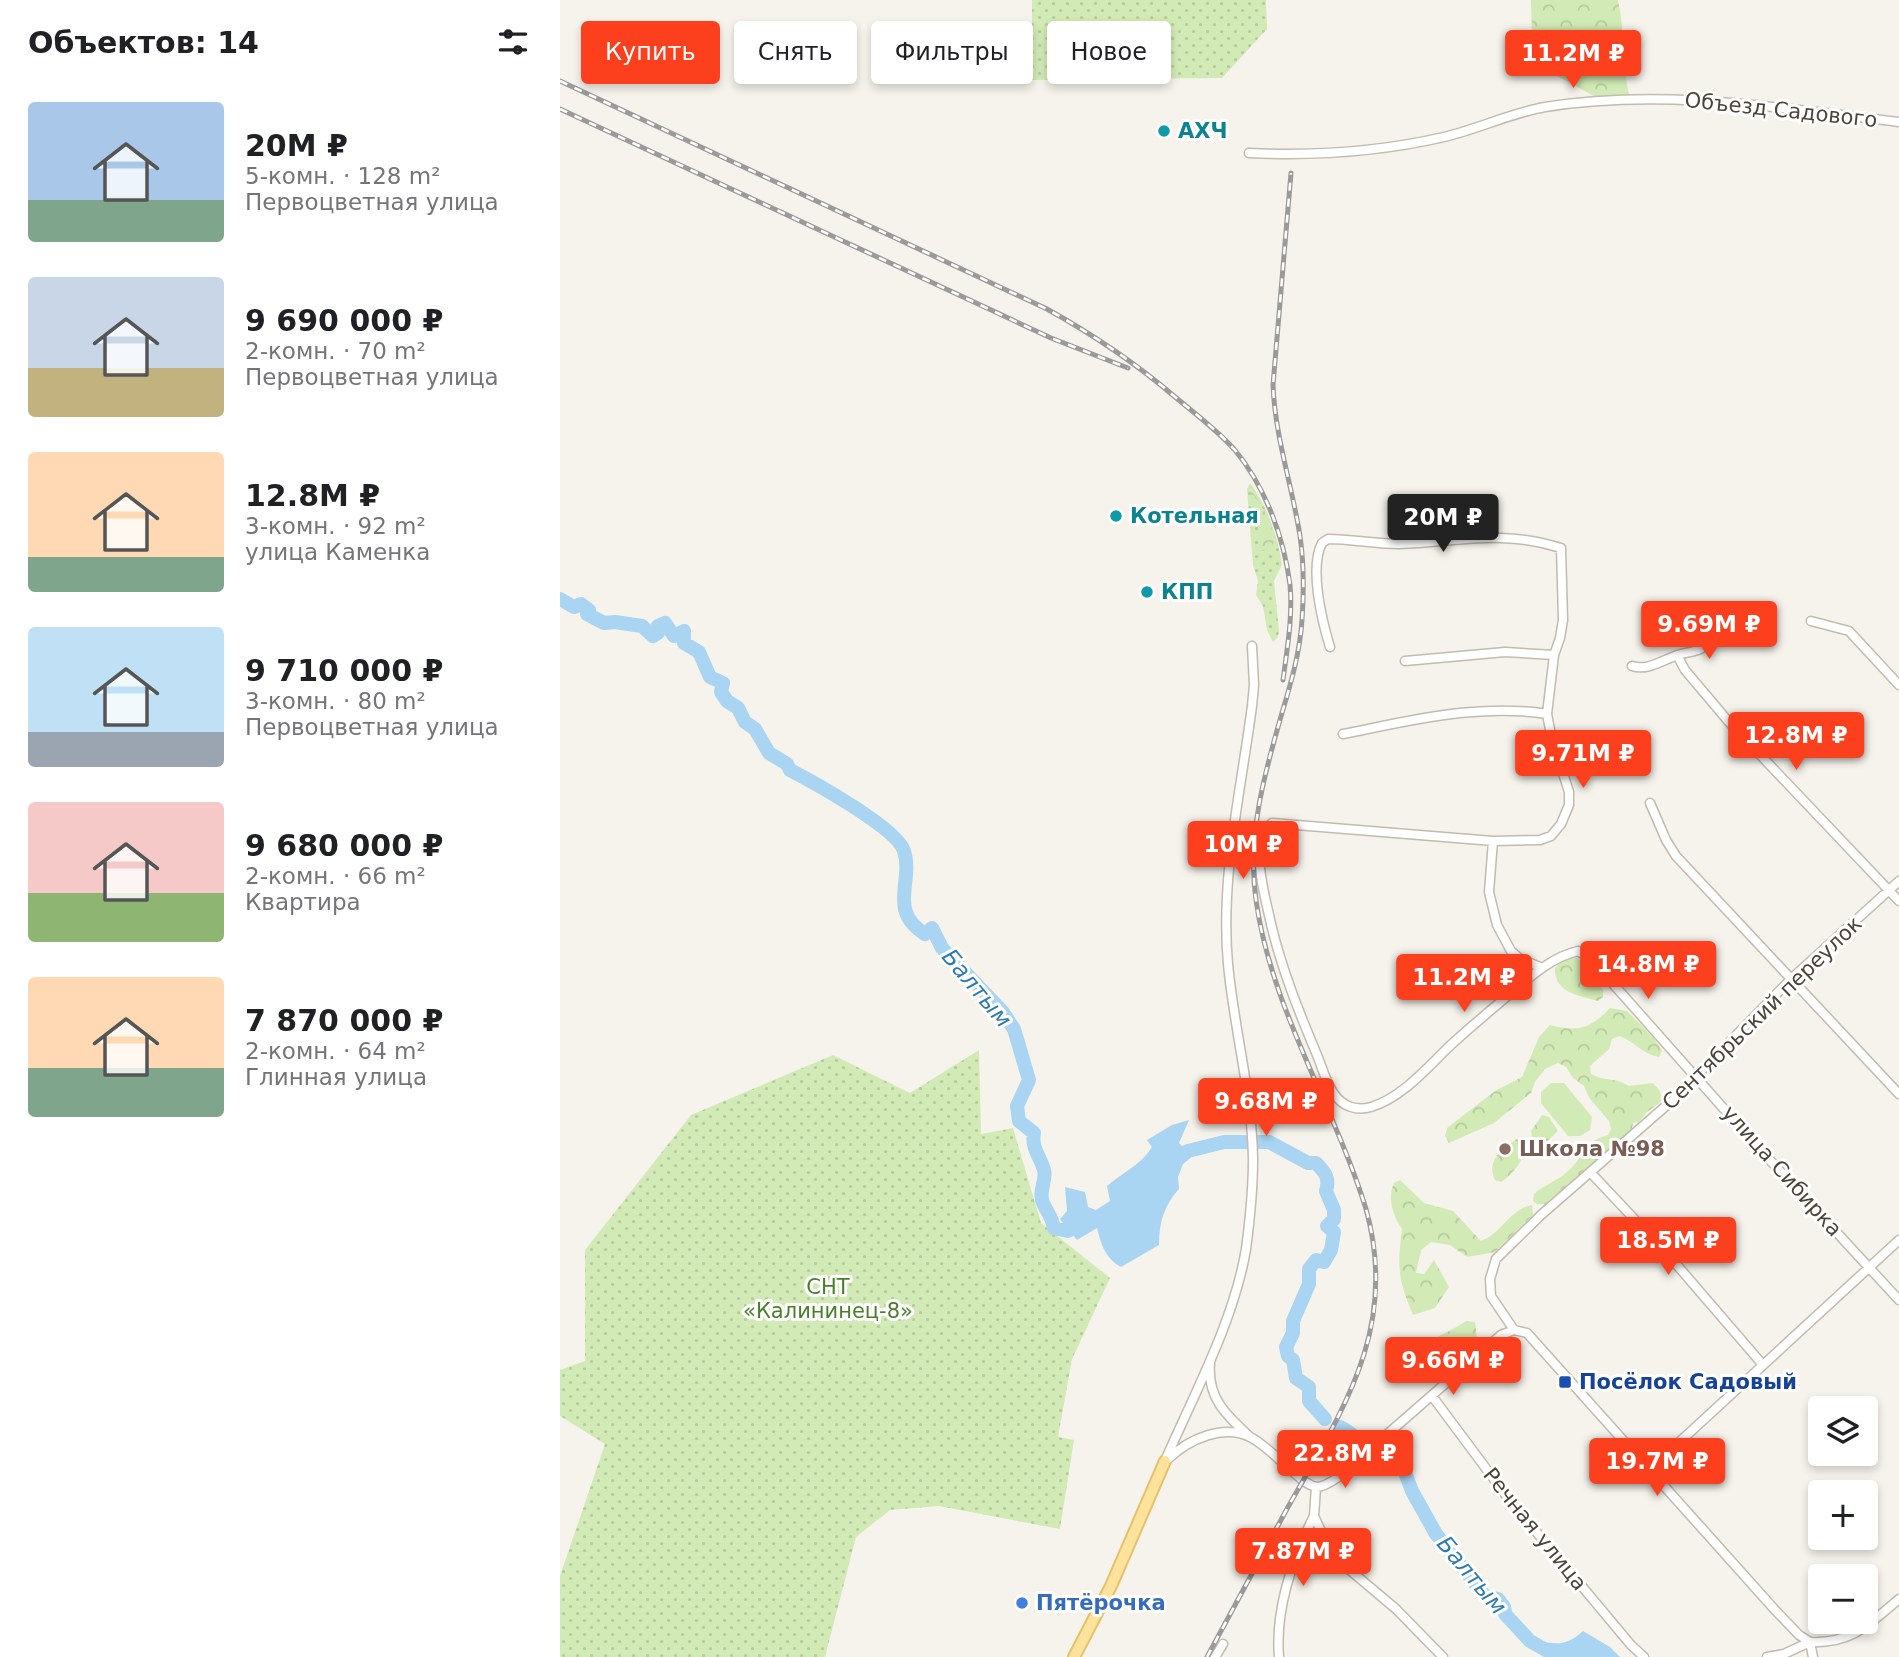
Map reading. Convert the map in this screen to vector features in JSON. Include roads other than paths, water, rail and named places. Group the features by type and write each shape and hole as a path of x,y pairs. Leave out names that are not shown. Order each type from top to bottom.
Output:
{"main road":[{"path":"1074,1657 1115,1577 1165,1461"}],"street":[{"name":"Объезд Садового","path":"1249,153 1304,155 1351,152 1443,137 1544,107 1641,98 1743,103 1899,122"},
{"path":"1330,647 1318,604 1318,555 1322,543 1335,539 1378,544 1422,543 1477,537 1535,540 1561,548 1563,620 1554,655 1547,714 1569,792 1566,814 1550,836 1540,840 1493,841 1272,823 1265,828 1262,836 1261,873 1282,964 1333,1094 1350,1107 1357,1109 1373,1106 1401,1091 1457,1039 1542,968 1519,958 1511,951 1497,925 1489,892 1493,841"},
{"path":"1811,621 1849,631 1899,685"},
{"path":"1632,666 1654,665 1701,649 1710,641 1716,630"},
{"path":"1165,1461 1211,1357 1234,1296 1245,1251 1251,1209 1253,1158 1228,963 1227,893 1252,706 1252,646"},
{"path":"1405,661 1506,652 1554,655"},
{"path":"1677,655 1685,670 1728,721 1899,901"},
{"path":"1343,734 1419,717 1518,709 1547,714"},
{"path":"1650,803 1676,856 1899,1094"},
{"name":"Сентябрьский переулок","path":"1514,1330 1491,1296 1490,1279 1496,1259 1540,1216 1697,1077 1791,979 1899,881"},
{"name":"улица Сибирка","path":"1542,968 1567,953 1578,951 1591,959 1756,1145 1899,1300"},
{"path":"1591,1173 1670,1257 1763,1365"},
{"path":"1650,1469 1899,1240"},
{"path":"1211,1357 1209,1376 1216,1402 1224,1412 1251,1438 1303,1480 1316,1487 1337,1479 1501,1335 1514,1330 1527,1333 1776,1611 1799,1635 1810,1642 1813,1657"},
{"name":"Речная улица","path":"1432,1396 1549,1549 1644,1657"},
{"path":"1165,1461 1179,1448 1204,1436 1229,1433 1251,1438"},
{"path":"1279,1657 1284,1600 1305,1533 1314,1516 1316,1487"},
{"path":"1314,1516 1332,1555 1396,1609 1443,1657"},
{"path":"1767,1657 1784,1654 1810,1642 1829,1643 1857,1633 1899,1599"},
{"path":"1216,1657 1223,1644"}],"water":[{"path":"1189,1120 1179,1143 1188,1151 1178,1177 1179,1189 1163,1215 1159,1245 1121,1267 1107,1255 1097,1228 1077,1240 1060,1219 1067,1211 1065,1187 1085,1192 1088,1207 1096,1210 1110,1201 1107,1186 1148,1153 1152,1147 1147,1140 1172,1125"},
{"path":"1583,1631 1610,1647 1620,1657 1546,1657 1533,1646 1536,1640 1566,1642"}],"waterway":[{"name":"Балтым","path":"560,599 574,607 581,604 589,610 587,614 604,623 642,626 653,636 658,633 658,626 665,623 674,636 684,631 684,643 699,652 710,677 723,683 721,692 727,701 738,708 745,722 755,729 769,753 787,764 790,770 871,818 898,841 906,862 904,905 907,915 925,934 932,928 942,948 1002,1011 1014,1029 1029,1080 1017,1106 1019,1121 1034,1133 1035,1148 1045,1174 1042,1199 1054,1228 1068,1231 1085,1223"},
{"name":"Балтым","path":"1173,1163 1188,1151 1224,1142 1269,1142 1308,1163 1316,1163 1324,1172 1327,1179 1326,1191 1334,1210 1334,1219 1327,1226 1334,1232 1331,1250 1324,1262 1316,1260 1309,1269 1309,1284 1293,1321 1293,1333 1286,1347 1288,1356 1293,1360 1296,1378 1309,1387 1309,1401 1325,1419"},
{"name":"Балтым","path":"1340,1427 1381,1459 1403,1467 1412,1491 1436,1534 1485,1596 1498,1599 1505,1614 1530,1641 1558,1657"}],"railway":[{"path":"560,81 1047,309 1128,360 1197,415 1227,442 1245,463 1264,496 1278,531 1291,597 1283,680"},
{"path":"560,109 1051,338 1128,368"},
{"path":"1207,1657 1346,1400 1371,1329 1376,1291 1374,1252 1366,1209 1353,1170 1275,980 1264,940 1254,876 1259,806 1269,759 1295,667 1303,610 1300,536 1277,423 1273,385 1291,173"}],"place":[{"name":"АХЧ","path":"1164,131"},
{"name":"Котельная","path":"1116,516"},
{"name":"КПП","path":"1147,592"},
{"name":"Школа №98","path":"1505,1149"},
{"name":"Посёлок Садовый","path":"1565,1382"},
{"name":"Пятёрочка","path":"1022,1603"}],"park label":[{"name":"СНТ «Калининец-8»","path":"828,1299"}]}
